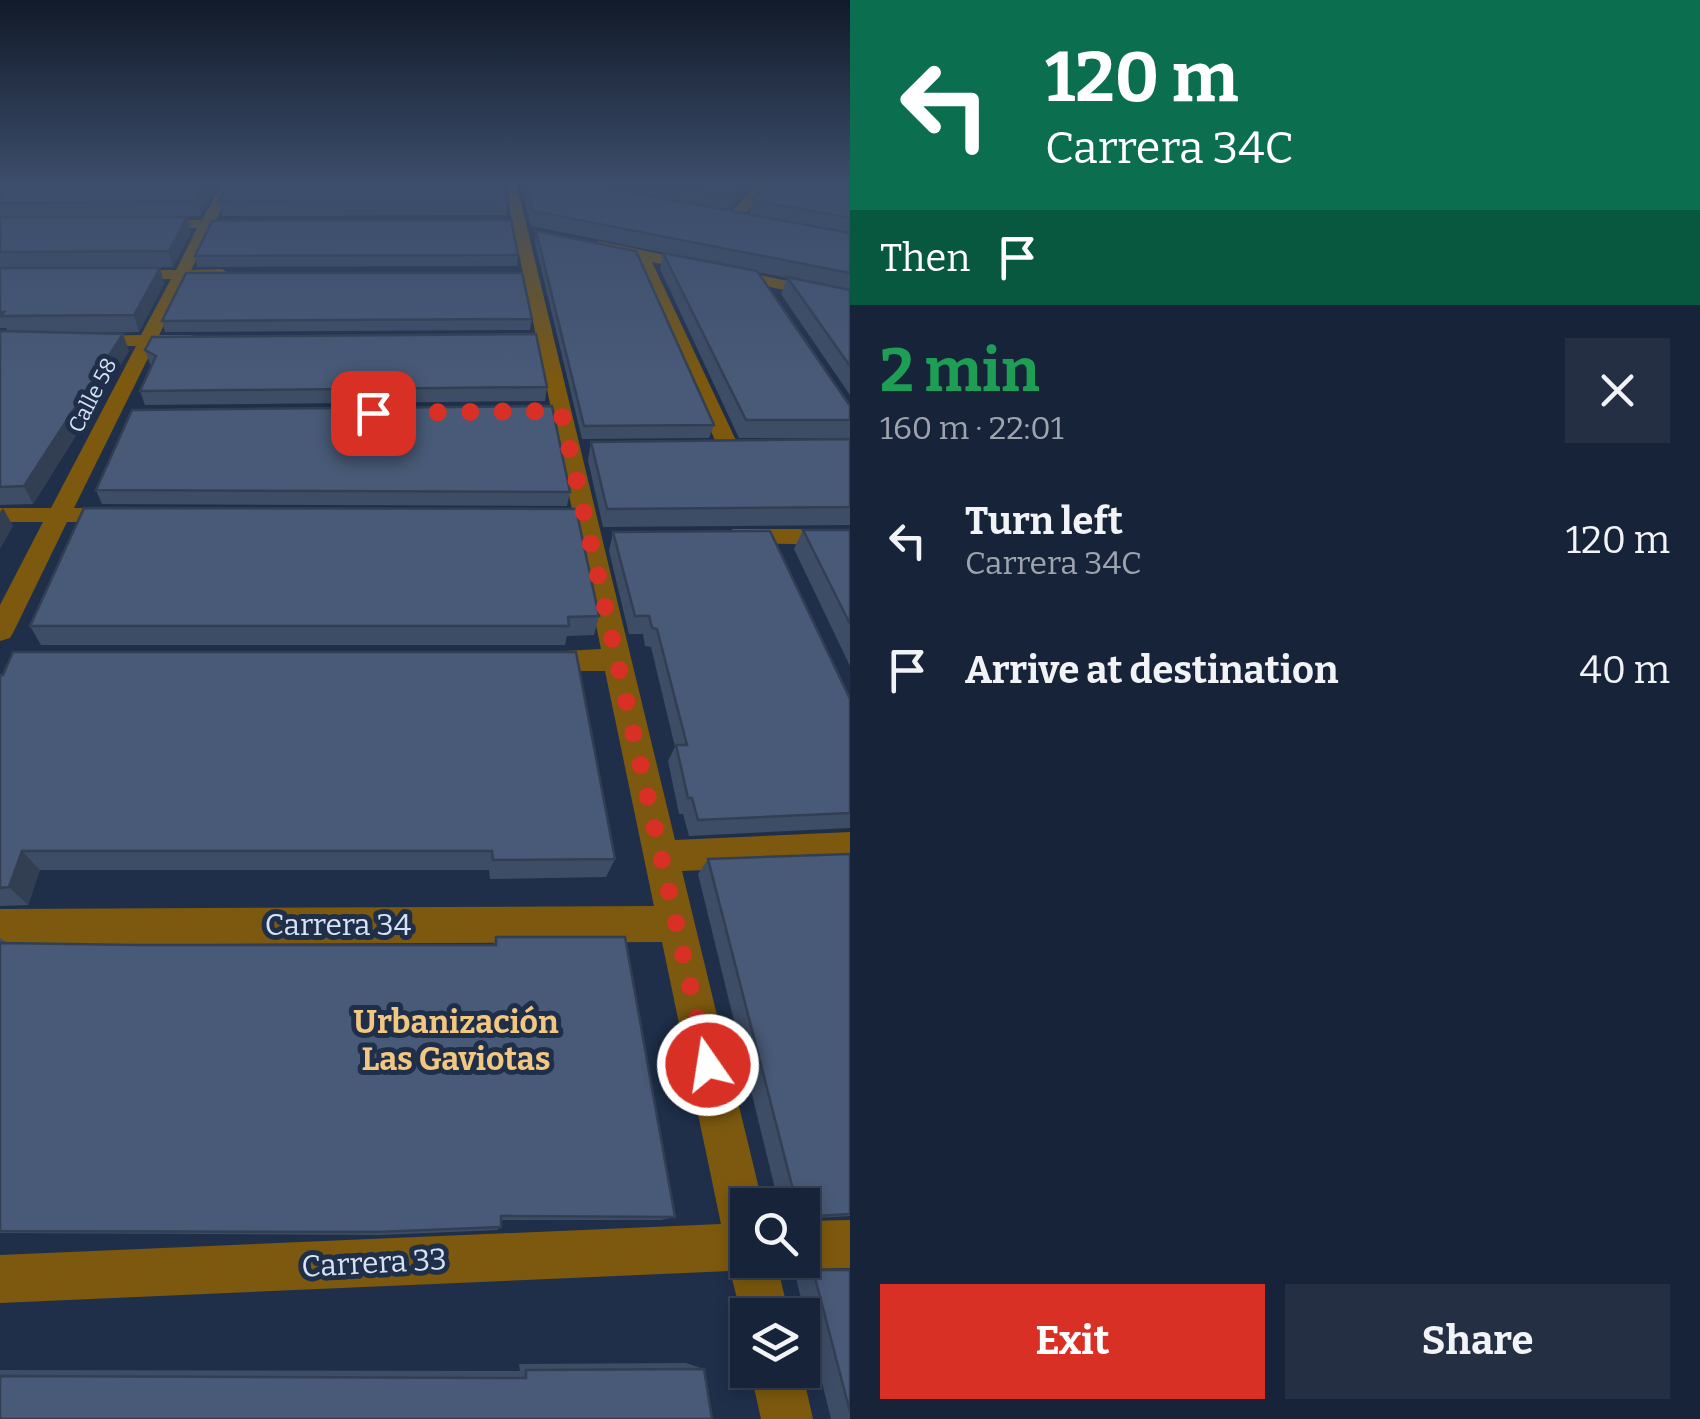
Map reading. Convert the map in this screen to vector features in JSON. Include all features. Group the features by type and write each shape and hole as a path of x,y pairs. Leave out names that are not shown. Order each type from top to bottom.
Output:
{"street":[{"name":"Calle 58","path":"0,631 60,515 119,415 148,340 194,248"},
{"path":"520,248 521,275 552,411 580,450 587,528 735,1188"},
{"path":"612,248 850,299"},
{"path":"641,254 728,449"},
{"path":"100,275 238,274"},
{"path":"758,278 779,309"},
{"path":"74,341 208,340"},
{"path":"0,515 137,515"},
{"path":"772,537 788,571"},
{"path":"699,538 850,538"},
{"path":"518,660 617,660"},
{"path":"661,856 850,848"},
{"name":"Carrera 34","path":"0,927 676,924"},
{"path":"820,1245 850,1244"},
{"name":"Carrera 33","path":"0,1280 730,1245"},
{"path":"780,1388 787,1419"}],"building":[{"path":"0,248 170,248 169,251 0,252"},
{"path":"199,248 517,248 518,255 195,256"},
{"path":"540,248 636,251 714,425 584,426"},
{"path":"723,248 850,248 850,273"},
{"path":"663,253 757,271 850,406 850,420 746,420"},
{"path":"0,268 160,268 134,315 0,316 4,312 0,312"},
{"path":"186,273 522,273 532,319 162,321"},
{"path":"787,277 850,290 850,366"},
{"path":"0,331 123,334 24,486 0,487"},
{"path":"536,334 547,387 140,391 156,356 145,350 152,337"},
{"path":"552,406 570,492 96,490 132,410"},
{"path":"850,439 850,507 607,509 591,442"},
{"path":"84,508 576,509 599,616 568,617 569,626 30,626"},
{"path":"803,530 850,530 850,624"},
{"path":"770,531 850,699 850,813 698,820 692,798 688,798 676,745 687,745 657,629 652,628 649,616 635,616 613,532"},
{"path":"13,652 576,652 615,859 493,860 492,851 22,851 9,887 0,888 0,675"},
{"path":"850,854 850,1214 820,1216 820,1188 793,1188 708,859"},
{"path":"496,937 625,937 675,1217 501,1216 501,1227 377,1232 0,1231 0,943 496,945"},
{"path":"820,1270 850,1270 850,1412 815,1278 820,1278"},
{"path":"704,1369 712,1419 0,1419 0,1376 526,1378 526,1370"}],"district":[{"name":"Urbanización Las Gaviotas","path":"456,1040"}],"route":[{"path":"373,413 561,411 708,1065"}]}
